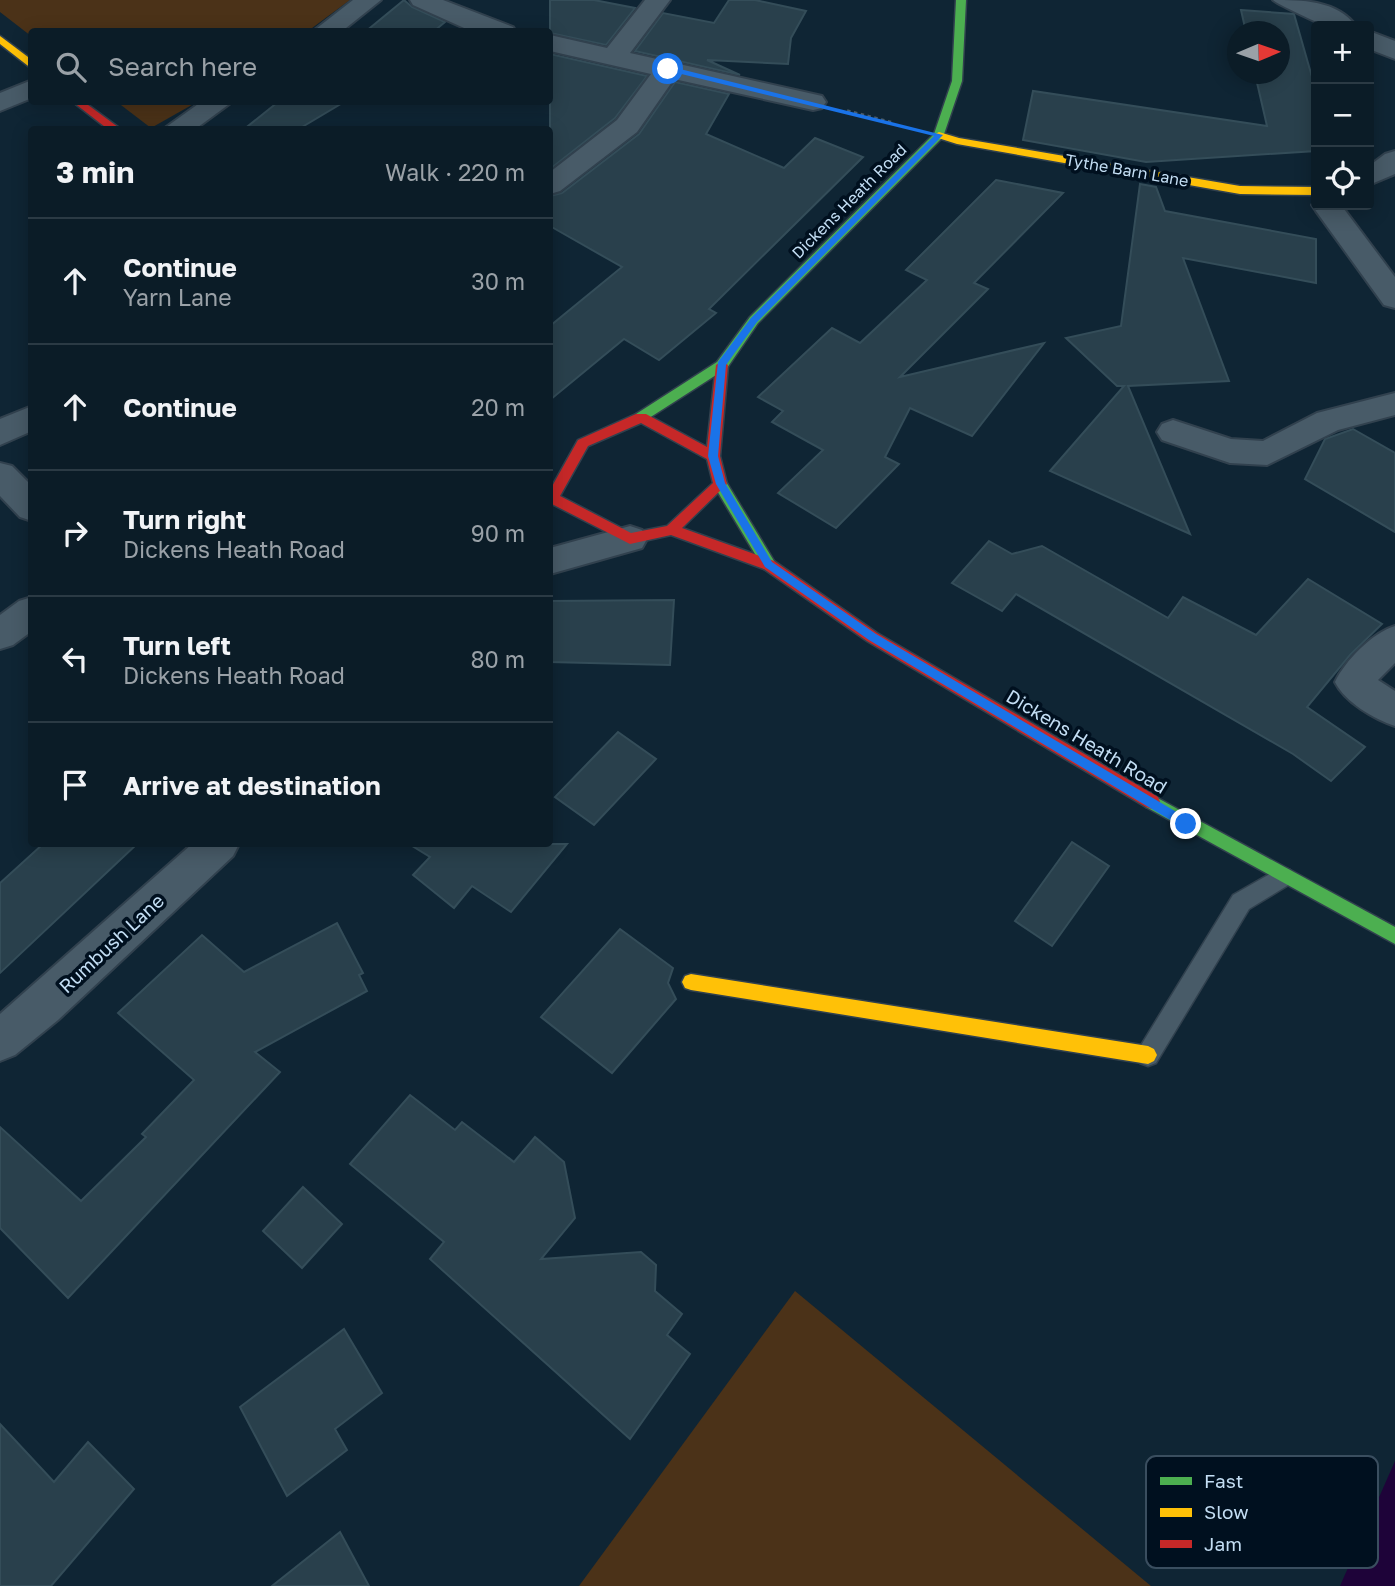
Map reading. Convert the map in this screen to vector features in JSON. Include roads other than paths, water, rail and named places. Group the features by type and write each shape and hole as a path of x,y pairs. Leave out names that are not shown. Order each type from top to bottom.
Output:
{"street":[{"path":"330,28 369,0"},
{"path":"422,0 490,28"},
{"path":"614,57 659,0"},
{"name":"Dickens Heath Road","path":"553,496 583,443 641,417 722,365 754,320 939,135 957,81 961,0"},
{"path":"1285,0 1334,21"},
{"path":"0,38 28,62"},
{"path":"1374,41 1395,51"},
{"path":"553,44 813,102"},
{"path":"553,183 627,126 668,69"},
{"path":"0,103 28,90"},
{"path":"82,105 111,126"},
{"path":"181,126 214,105"},
{"name":"Tythe Barn Lane","path":"939,135 957,141 1240,190 1311,191"},
{"path":"1374,174 1395,160"},
{"path":"1330,210 1395,298"},
{"name":"Dickens Heath Road","path":"722,365 713,456 720,484 769,565"},
{"path":"1173,432 1230,452 1267,453 1294,442 1328,421 1395,404"},
{"path":"641,417 713,456"},
{"path":"0,433 28,419"},
{"path":"0,475 28,504"},
{"path":"553,560 671,530 720,484"},
{"path":"553,501 630,539"},
{"name":"Dickens Heath Road","path":"671,530 769,565 872,637 1085,765 1282,877 1395,936"},
{"path":"0,635 28,614"},
{"path":"1395,640 1353,682 1395,711"},
{"name":"Rumbush Lane","path":"0,1040 43,1006 216,847"},
{"path":"691,982 1148,1055"}],"lane":[{"path":"1148,1055 1241,902 1282,877"}]}
